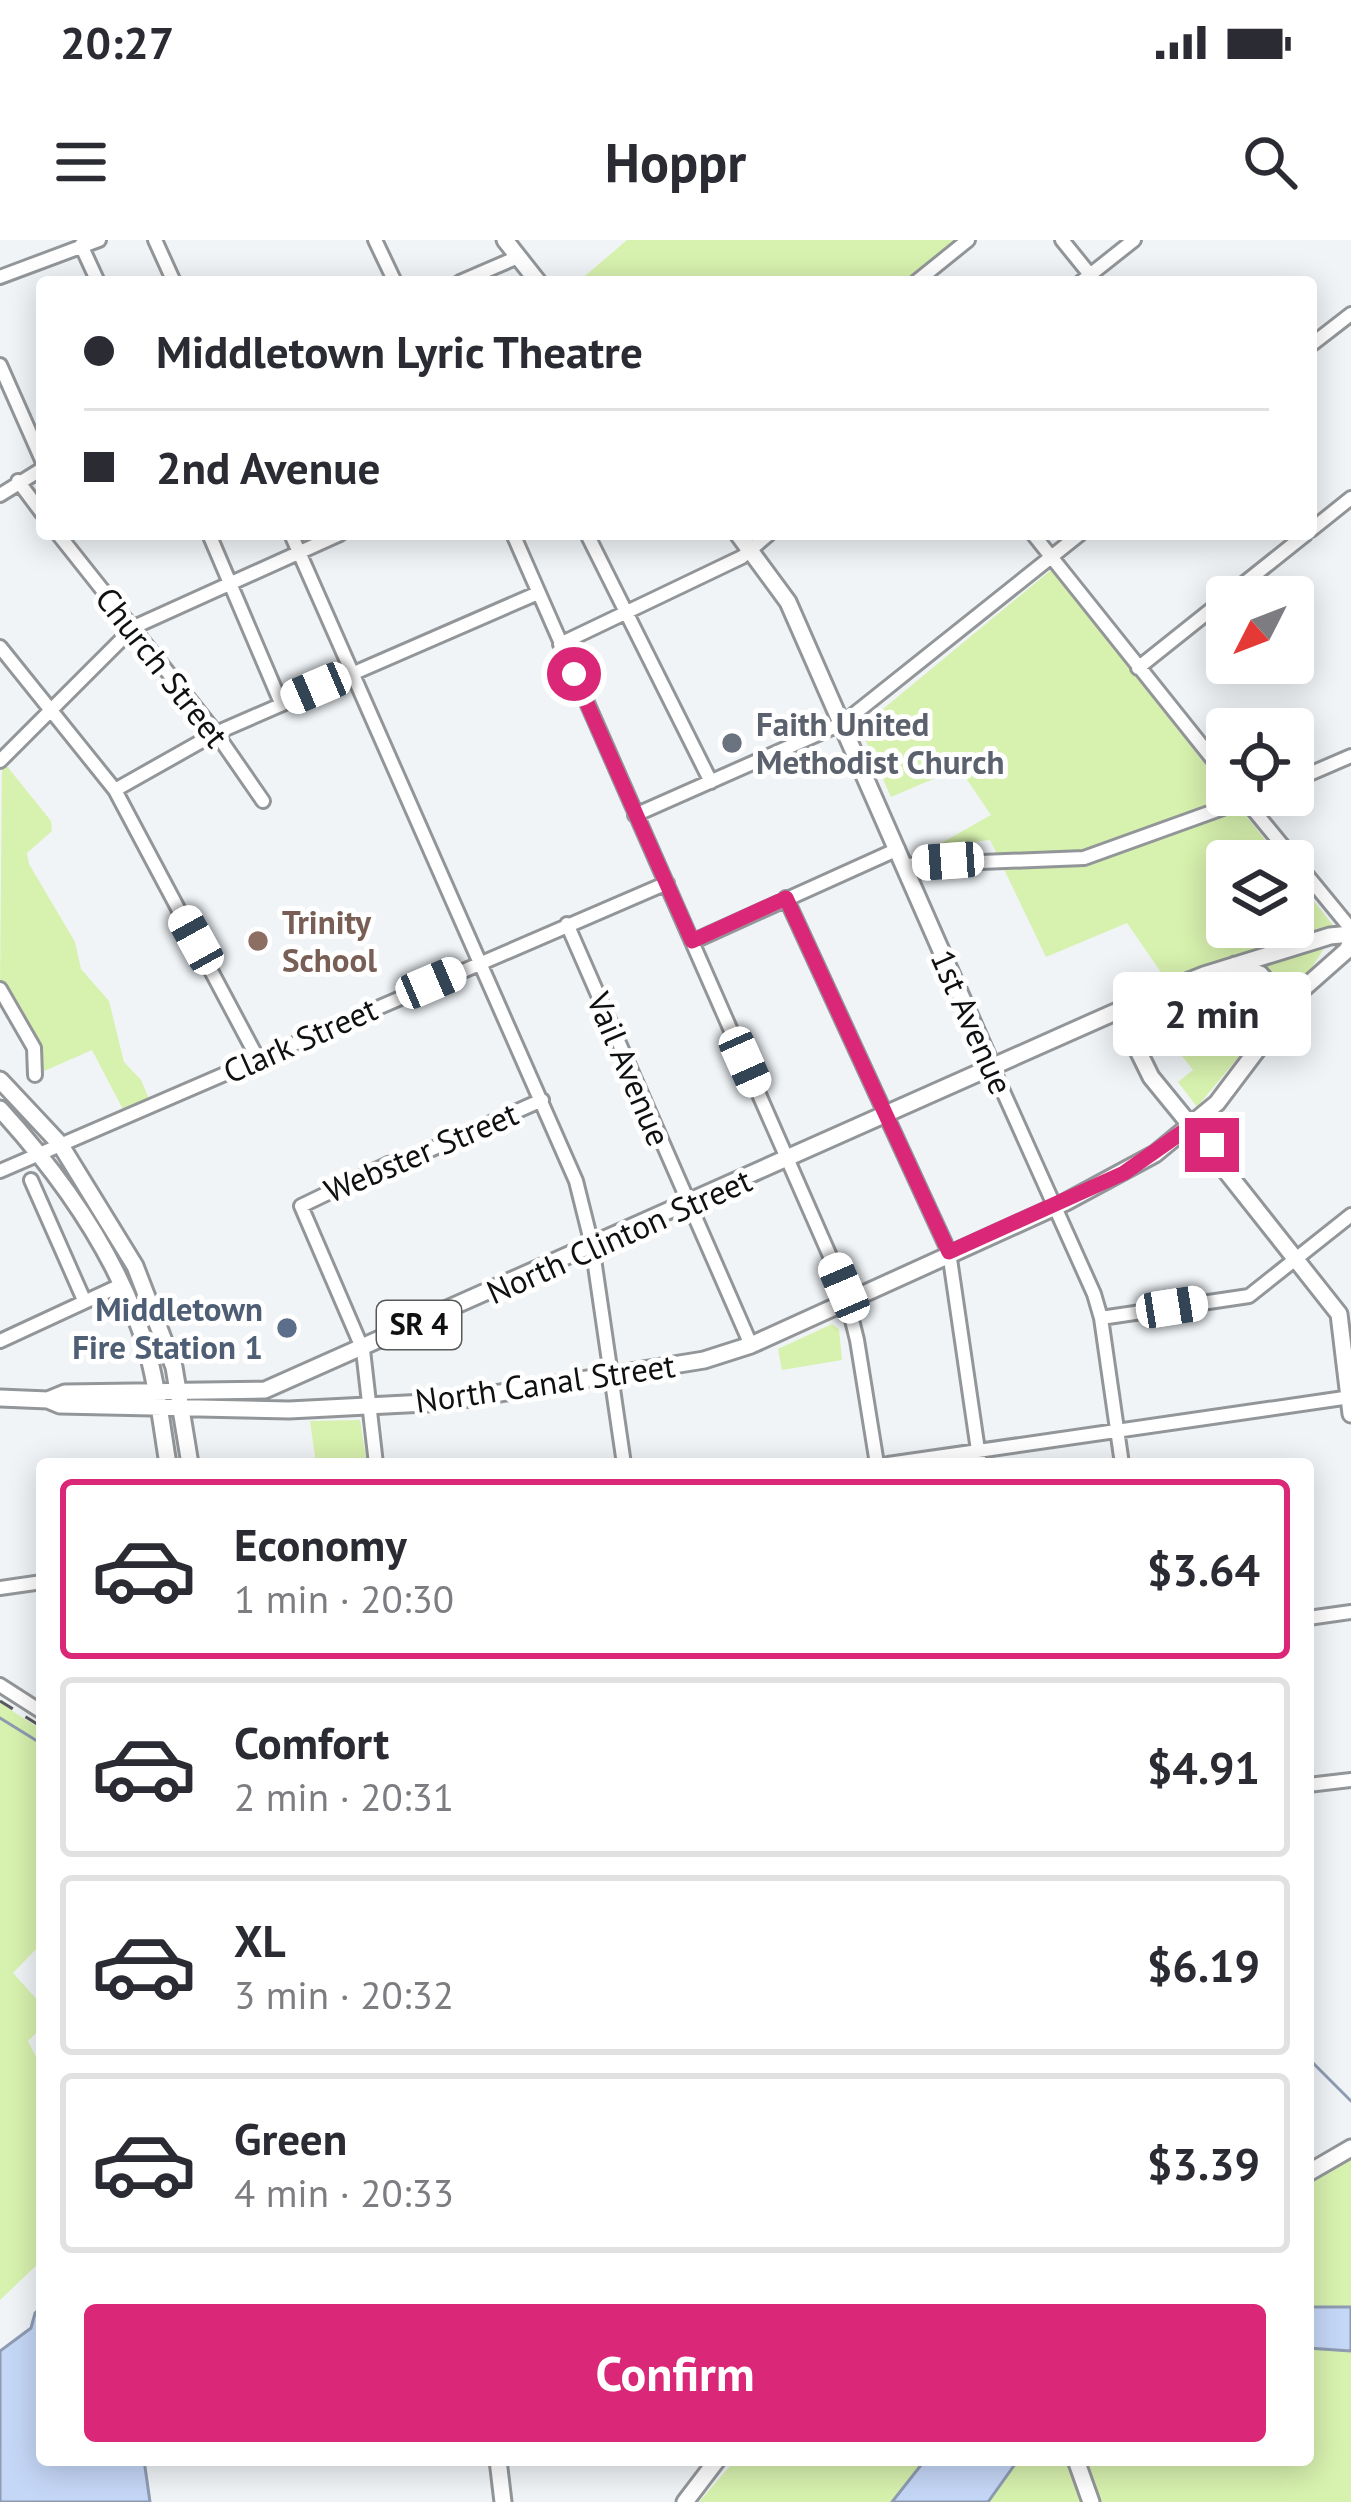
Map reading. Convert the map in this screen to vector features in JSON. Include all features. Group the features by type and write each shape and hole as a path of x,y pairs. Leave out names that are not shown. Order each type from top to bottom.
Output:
{"main road":[{"path":"505,240 533,276"},
{"name":"1st Avenue","path":"743,540 788,602 993,1069"},
{"name":"SR 4","path":"788,1160 1186,982 1330,936 1351,935 1348,950 1303,989 1217,1103 1191,1126 1124,1173 848,1299"},
{"path":"1234,965 1260,974 1271,994 1256,1050"},
{"path":"1119,1012 1151,1077 1191,1126 1207,1156 1218,1161 1339,1314 1350,1403"},
{"path":"0,1079 61,1144 135,1266 174,1367 189,1458"},
{"path":"0,1109 70,1194 121,1285 147,1350 167,1458"},
{"name":"North Clinton Street","path":"180,1400 258,1392 363,1350 788,1160"},
{"name":"North Canal Street","path":"157,1398 289,1410 445,1402 704,1360 751,1345 848,1299"},
{"name":"SR 4","path":"0,1398 60,1405 157,1398"},
{"path":"1314,2170 1351,2148"},
{"path":"499,2466 503,2502"},
{"path":"685,2502 713,2466"},
{"path":"1078,2466 1091,2502"}],"street":[{"path":"0,277 99,240"},
{"path":"154,240 171,276"},
{"path":"375,240 392,276"},
{"path":"923,276 968,240"},
{"path":"1062,240 1086,276"},
{"path":"1094,276 1134,240"},
{"path":"81,245 95,276"},
{"path":"474,276 518,257"},
{"path":"1317,340 1351,314"},
{"path":"0,365 36,451"},
{"path":"0,495 36,469"},
{"path":"18,481 36,505"},
{"path":"1317,526 1351,498"},
{"name":"Church Street","path":"63,540 216,733 263,801"},
{"path":"212,540 281,703"},
{"path":"294,540 576,1181 592,1245 623,1458"},
{"path":"0,761 134,627 326,540"},
{"path":"516,540 848,1299 876,1458"},
{"path":"590,540 711,782"},
{"path":"560,644 762,540"},
{"path":"1038,540 1206,751"},
{"path":"635,815 843,723 1072,540"},
{"path":"1138,668 1299,540"},
{"path":"115,790 216,733 538,593"},
{"path":"0,647 115,790 258,1059"},
{"path":"1314,772 1351,756"},
{"path":"692,941 786,898 902,857 1084,858 1206,813"},
{"path":"1262,816 1351,935"},
{"name":"Clark Street","path":"0,1172 667,883"},
{"path":"786,898 949,1252 980,1457 1118,1431 1350,1403"},
{"name":"Vail Avenue","path":"567,924 751,1345"},
{"path":"0,989 34,1048 35,1075"},
{"name":"1st Avenue","path":"993,1069 1101,1318 1121,1458"},
{"name":"Webster Street","path":"363,1350 301,1206 542,1100"},
{"path":"31,1180 84,1300"},
{"path":"1101,1318 1249,1296 1351,1216"},
{"path":"0,1341 121,1285"},
{"path":"363,1350 375,1458"},
{"path":"0,1588 36,1583"},
{"path":"1314,1617 1351,1612"},
{"path":"0,1685 36,1708"},
{"path":"1314,1784 1351,1780"}],"green space":[{"path":"627,240 968,240 923,276 585,276"},
{"path":"1051,570 1206,765 1206,816 1246,816 1265,840 1206,840 1206,948 1314,948 1314,901 1336,929 1311,969 1197,1107 1178,1082 1193,1070 1182,1056 1205,1036 1127,923 1046,957 990,840 936,846 991,815 959,768 891,797 860,728"},
{"path":"2,760 51,821 52,831 27,853 29,864 75,942 81,969 109,1001 124,1062 141,1080 152,1106 127,1117 92,1050 35,1075 37,1059 0,989"},
{"path":"832,1324 839,1329 842,1360 782,1370 778,1349"},
{"path":"360,1420 366,1458 315,1458 310,1421"},
{"path":"0,1703 36,1726 36,1949 13,1973 36,1998 36,2033 28,2041 36,2057 36,2266 0,2300"},
{"path":"1351,2156 1351,2502 699,2502 730,2466 1314,2466 1314,2177"}],"water":[{"path":"1314,2307 1351,2307 1351,2351 1314,2348"},
{"path":"35,2313 36,2466 145,2466 150,2502 0,2502 0,2351 31,2328"},
{"path":"920,2466 1014,2466 988,2502 892,2502"}],"waterway":[{"path":"0,1718 36,1740"},
{"path":"1314,2064 1351,2101"}],"railway":[{"path":"0,1701 36,1723"}],"place":[{"name":"Faith United Methodist Church","path":"732,743"},
{"name":"Trinity School","path":"258,941"},
{"name":"Middletown Fire Station 1","path":"287,1328"}],"route":[{"path":"574,674 692,941 786,898 949,1252 1124,1173 1191,1126 1207,1156 1218,1161 1212,1145"}]}
